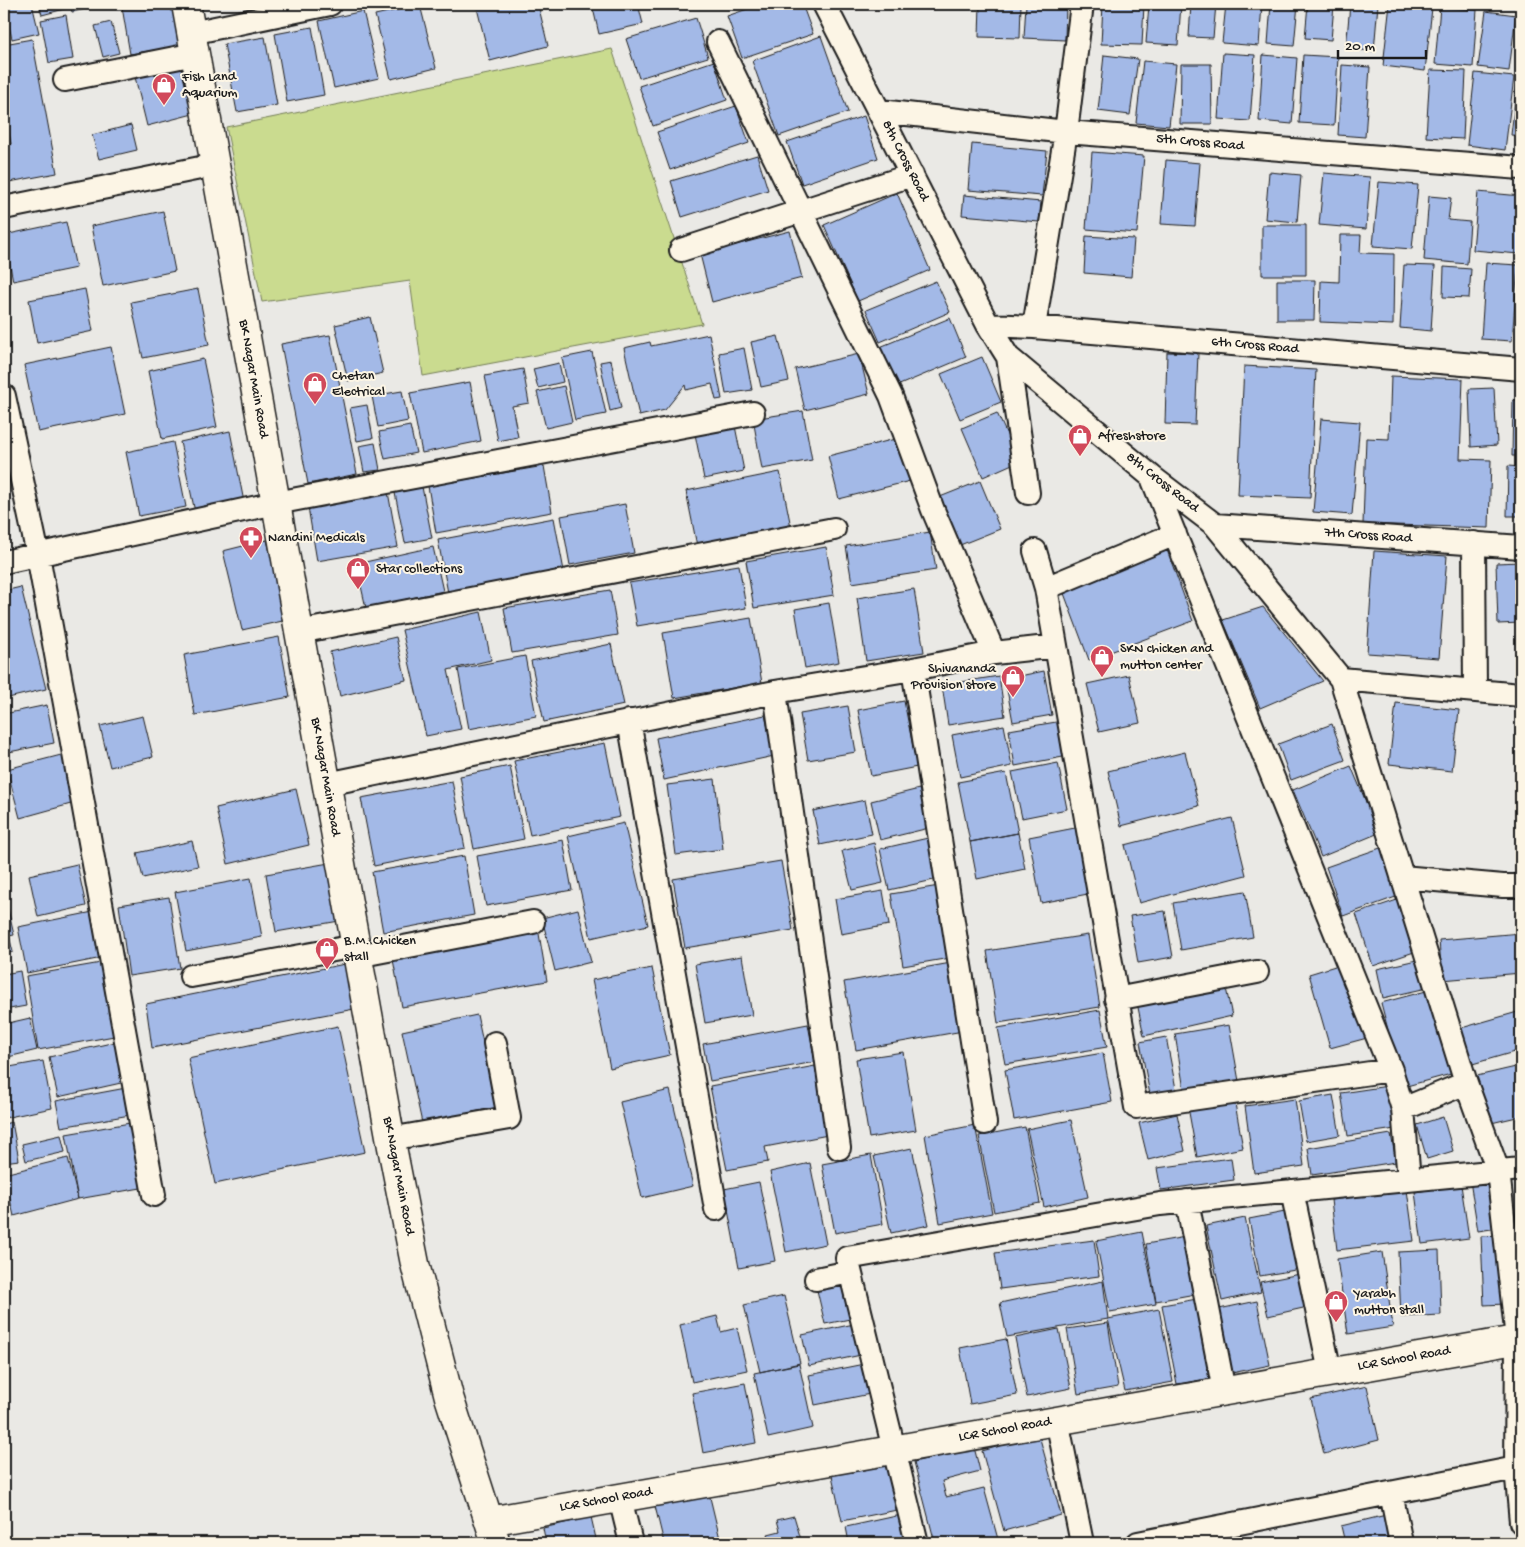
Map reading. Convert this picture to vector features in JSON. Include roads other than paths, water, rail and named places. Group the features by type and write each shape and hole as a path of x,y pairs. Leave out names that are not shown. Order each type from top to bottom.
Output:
{"street":[{"name":"BK Nagar Main Road","path":"186,4 390,1139 416,1264 449,1398 492,1532"},
{"path":"65,80 330,4"},
{"name":"8th Cross Road","path":"824,4 988,325 1008,357 1152,477 1215,525 1341,679"},
{"path":"1034,327 1066,132 1082,4"},
{"path":"718,42 891,396 933,510 994,653"},
{"name":"5th Cross Road","path":"880,111 1066,132 1521,168"},
{"path":"4,208 215,165"},
{"path":"681,250 912,175"},
{"name":"6th Cross Road","path":"988,325 1034,327 1521,369"},
{"path":"1008,357 1028,493"},
{"path":"4,396 38,555 154,1195"},
{"path":"4,562 276,503 753,413"},
{"path":"1152,477 1391,1070 1403,1109 1409,1180"},
{"name":"7th Cross Road","path":"1215,525 1521,547"},
{"path":"299,632 834,529"},
{"path":"1046,588 1175,534"},
{"path":"1474,543 1475,691"},
{"path":"1035,551 1046,588 1136,1108 1391,1070"},
{"path":"327,784 775,692 913,670 994,653 1056,646"},
{"path":"913,670 985,1122"},
{"path":"1521,695 1341,679 1466,1083 1498,1171 1519,1339 1516,1468 1521,1508"},
{"path":"775,692 839,1148"},
{"path":"629,721 716,1209"},
{"path":"1402,876 1503,886 1521,886"},
{"path":"191,976 532,922"},
{"path":"1116,999 1257,972"},
{"path":"390,1139 509,1118 495,1043"},
{"path":"1403,1109 1466,1083"},
{"path":"917,1543 896,1449 847,1258 1160,1204 1521,1169"},
{"path":"1292,1191 1330,1372"},
{"path":"1187,1202 1224,1391"},
{"path":"816,1279 850,1272"},
{"name":"LCR School Road","path":"492,1532 620,1498 1519,1339"},
{"path":"1057,1420 1082,1543"},
{"path":"1138,1543 1516,1468"},
{"path":"1391,1493 1401,1543"},
{"path":"620,1498 631,1543"}],"place":[{"name":"Fish Land Aquarium","path":"164,106"},
{"name":"Chetan Electrical","path":"315,405"},
{"name":"Afreshstore","path":"1080,457"},
{"name":"Nandini Medicals","path":"251,559"},
{"name":"Star collections","path":"358,590"},
{"name":"SKN chicken and mutton center","path":"1102,678"},
{"name":"Shivananda Provision store","path":"1013,698"},
{"name":"B.M. Chicken stall","path":"327,970"},
{"name":"Yarabh mutton stall","path":"1336,1323"}]}
